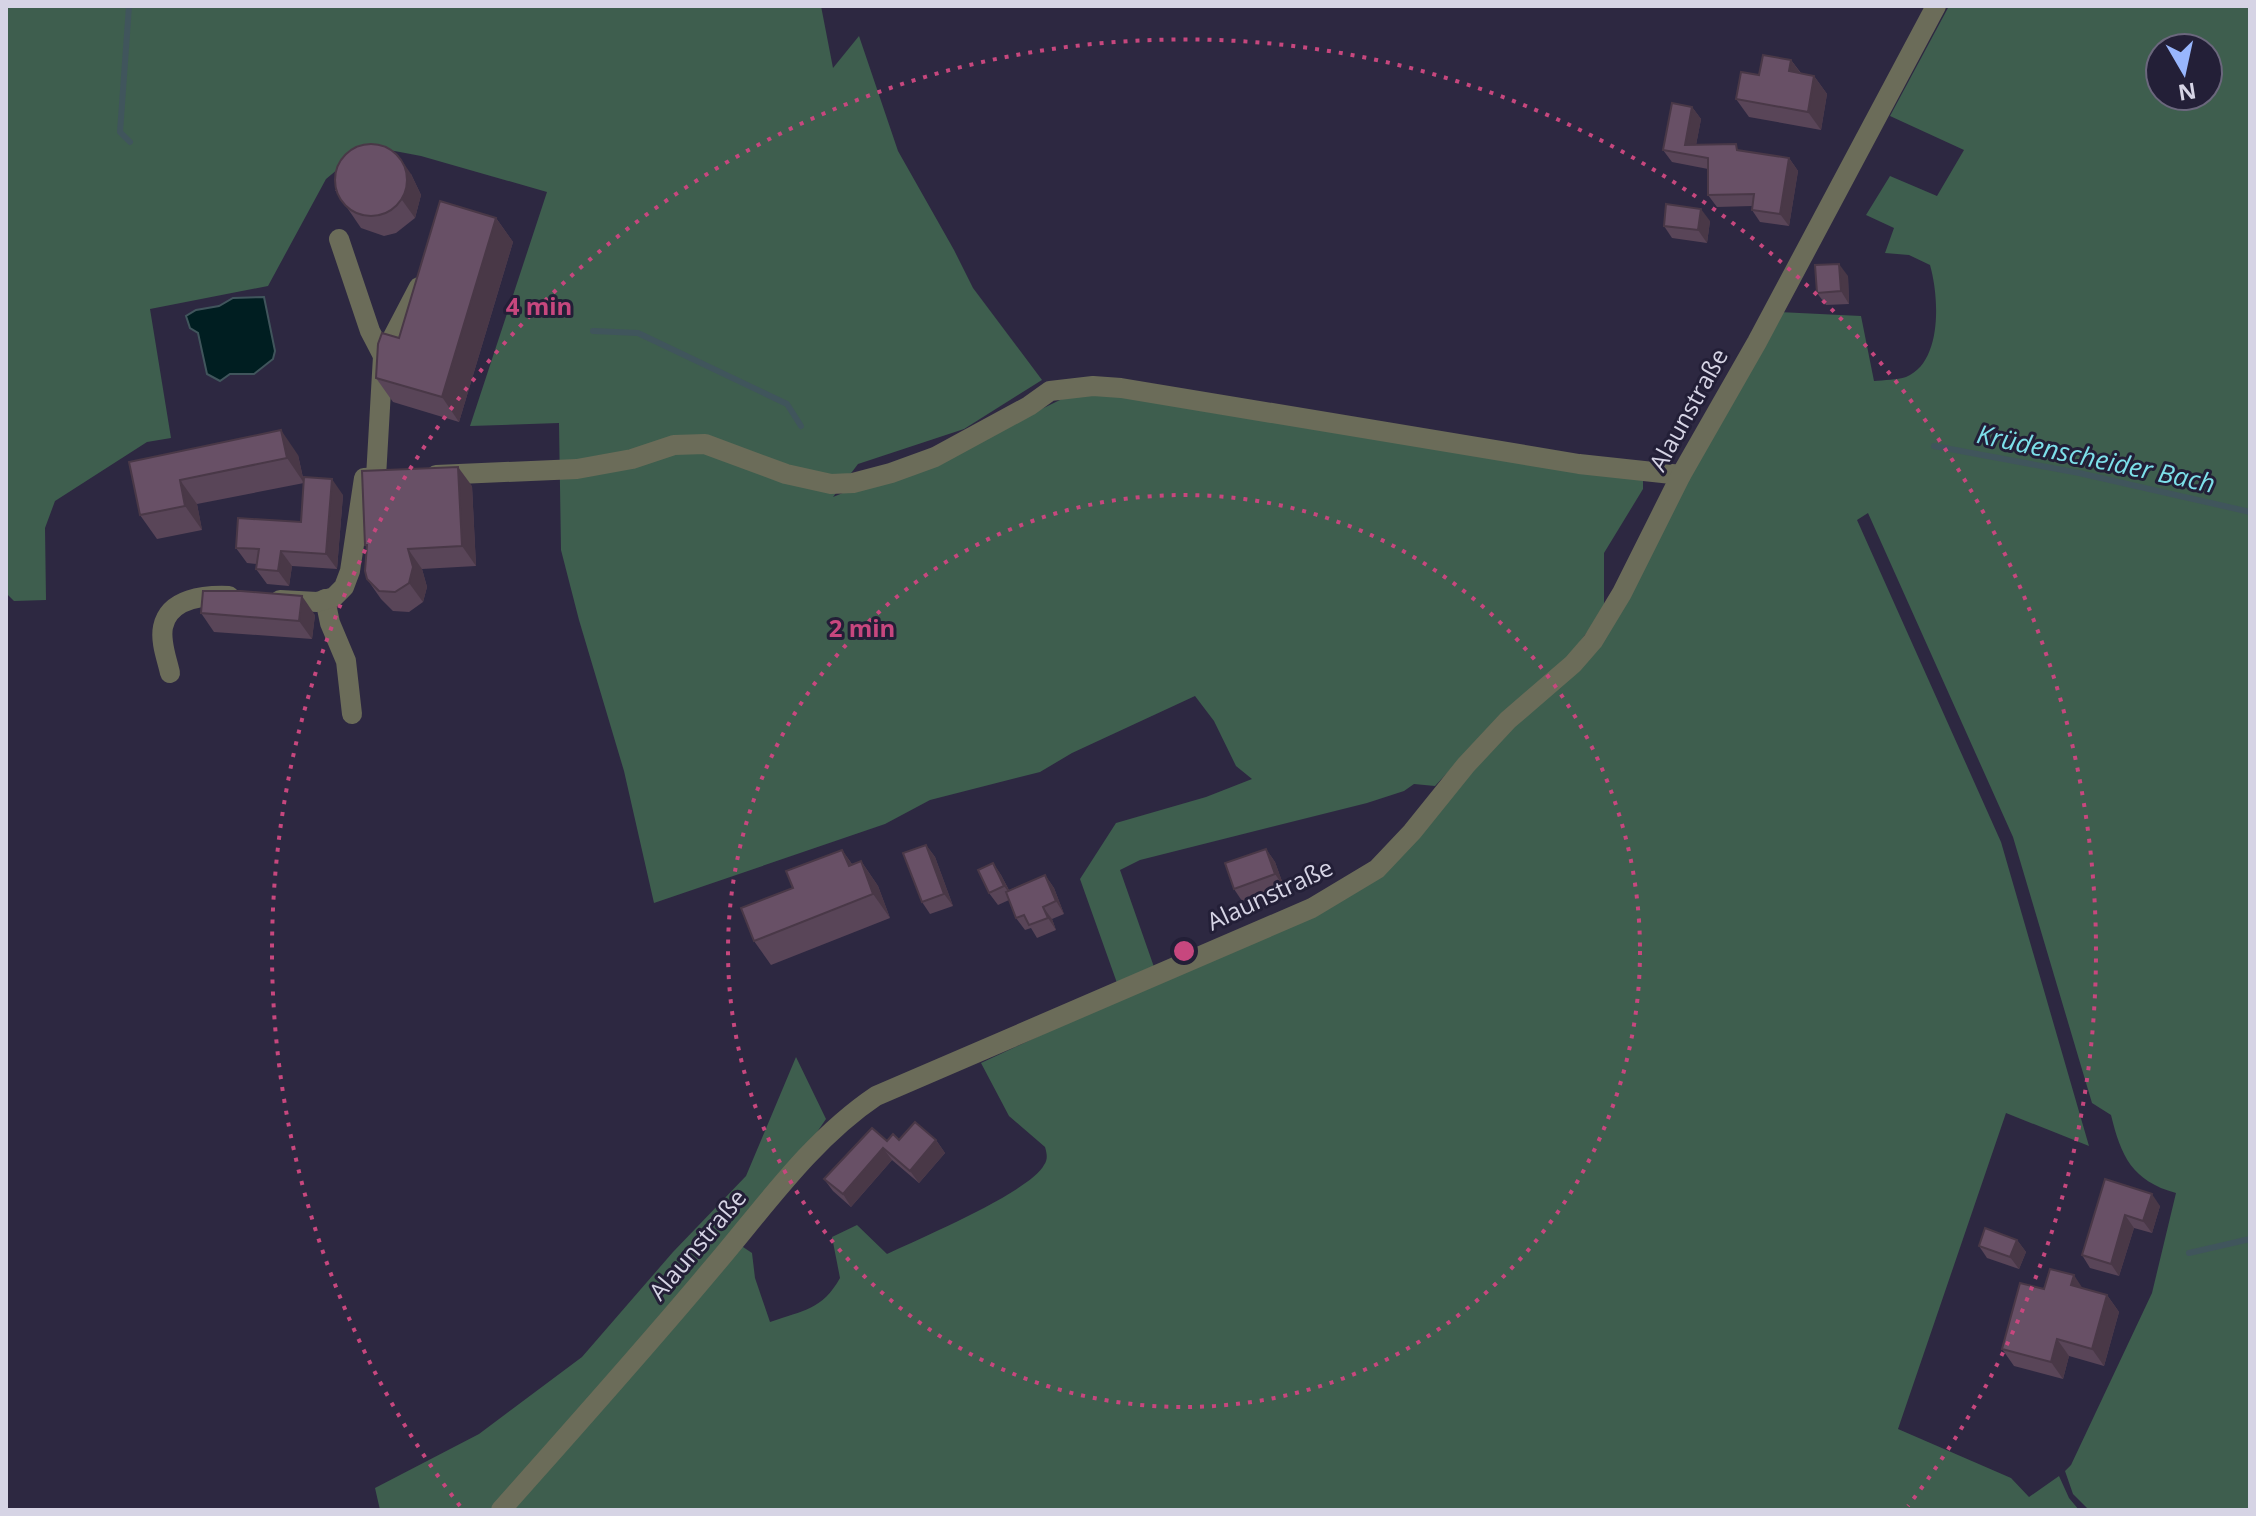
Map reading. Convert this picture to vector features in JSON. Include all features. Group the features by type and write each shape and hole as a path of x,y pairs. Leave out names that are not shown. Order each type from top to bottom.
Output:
{"street":[{"name":"Alaunstraße","path":"501,1510 649,1343 806,1158 854,1111 876,1096 1312,908 1377,869 1508,720 1573,664 1593,641 1622,593 1681,475 1757,342 1936,6"},
{"path":"339,239 370,331 383,356"},
{"path":"376,477 383,356 426,272"},
{"path":"170,673 163,643 163,626 171,612 184,603 206,595 317,602 334,597 344,587 350,571 364,478 577,469 632,459 674,445 705,444 786,474 831,484 853,483 935,457 1050,391 1093,386 1121,388 1579,464 1681,475"},
{"path":"325,599 330,623 346,661 352,714"}],"shaded area":[{"path":"6,6 821,6 833,68 859,36 898,151 973,288 1042,380 964,429 858,464 833,497 1011,424 1066,397 1103,393 1643,477 1643,489 1604,553 1604,609 1571,654 1477,741 1435,786 1414,784 1404,791 1367,803 1140,860 1120,870 1154,967 1117,983 1080,879 1116,823 1206,797 1252,779 1236,766 1214,721 1195,696 1072,753 1040,772 930,800 885,824 654,903 624,771 561,550 559,423 470,426 547,192 421,156 384,149 356,154 326,179 268,286 150,309 171,438 147,442 55,501 45,528 46,600 14,601 6,593"},
{"path":"1949,6 2250,6 2250,1510 2089,1510 2073,1494 2065,1471 2071,1465 2152,1293 2176,1193 2149,1182 2139,1174 2124,1155 2111,1115 2092,1103 2013,837 1868,513 1857,520 2001,842 2089,1146 2006,1113 1898,1429 2011,1478 2029,1497 2059,1476 2069,1498 2079,1510 380,1510 375,1488 479,1434 582,1357 673,1252 746,1176 796,1057 826,1119 740,1245 752,1253 755,1278 770,1322 811,1308 833,1289 840,1278 832,1237 857,1225 887,1254 996,1201 1035,1176 1046,1161 1045,1147 1009,1116 981,1063 1176,972 1350,896 1528,711 1564,683 1779,312 1861,316 1874,381 1906,377 1918,369 1927,358 1935,327 1935,293 1930,265 1909,255 1885,253 1894,228 1866,215 1890,176 1937,196 1964,150 1890,116"},
{"path":"264,297 275,351 273,359 254,374 230,374 220,381 207,374 198,333 190,328 186,316 196,310 219,306 233,298"}],"building":[{"path":"1763,55 1791,60 1789,71 1814,76 1808,112 1736,99 1741,72 1759,75"},
{"path":"1672,103 1692,107 1685,145 1736,144 1737,150 1789,158 1780,214 1752,210 1754,194 1708,195 1708,158 1663,150"},
{"path":"371,144 391,150 401,160 407,180 401,200 391,210 371,216 351,210 341,200 335,180 341,160 351,150"},
{"path":"440,201 496,218 442,397 376,378 378,344 382,333 399,338"},
{"path":"1666,204 1701,209 1698,230 1664,226"},
{"path":"1839,264 1841,291 1817,293 1815,265"},
{"path":"281,430 287,458 180,480 185,506 140,515 129,462"},
{"path":"458,467 462,546 408,549 413,567 409,583 395,592 379,591 367,579 365,571 367,545 362,471"},
{"path":"304,477 332,479 326,554 281,551 278,571 256,569 259,549 236,548 238,518 301,522"},
{"path":"203,591 302,596 299,621 201,613"},
{"path":"926,845 944,894 922,902 903,853"},
{"path":"1266,849 1275,874 1234,889 1225,863"},
{"path":"842,850 849,866 861,861 873,894 754,941 741,908 793,888 786,871"},
{"path":"993,863 1004,886 989,893 978,870"},
{"path":"1045,875 1056,901 1043,907 1048,918 1029,925 1024,915 1016,918 1006,892"},
{"path":"915,1122 936,1140 910,1171 883,1148 843,1194 824,1179 872,1128 887,1141 893,1134 899,1140"},
{"path":"2105,1179 2152,1194 2143,1221 2125,1215 2111,1264 2082,1255"},
{"path":"1985,1228 2017,1240 2010,1257 1979,1246"},
{"path":"2050,1269 2074,1275 2071,1285 2107,1295 2092,1349 2057,1339 2051,1362 2002,1349 2020,1283 2044,1289"}],"waterway":[{"path":"129,6 120,132 130,142"},
{"path":"593,331 638,333 787,404 801,426"},
{"name":"Krüdenscheider Bach","path":"1934,446 2079,473 2250,512"},
{"path":"2189,1253 2250,1239"}]}
